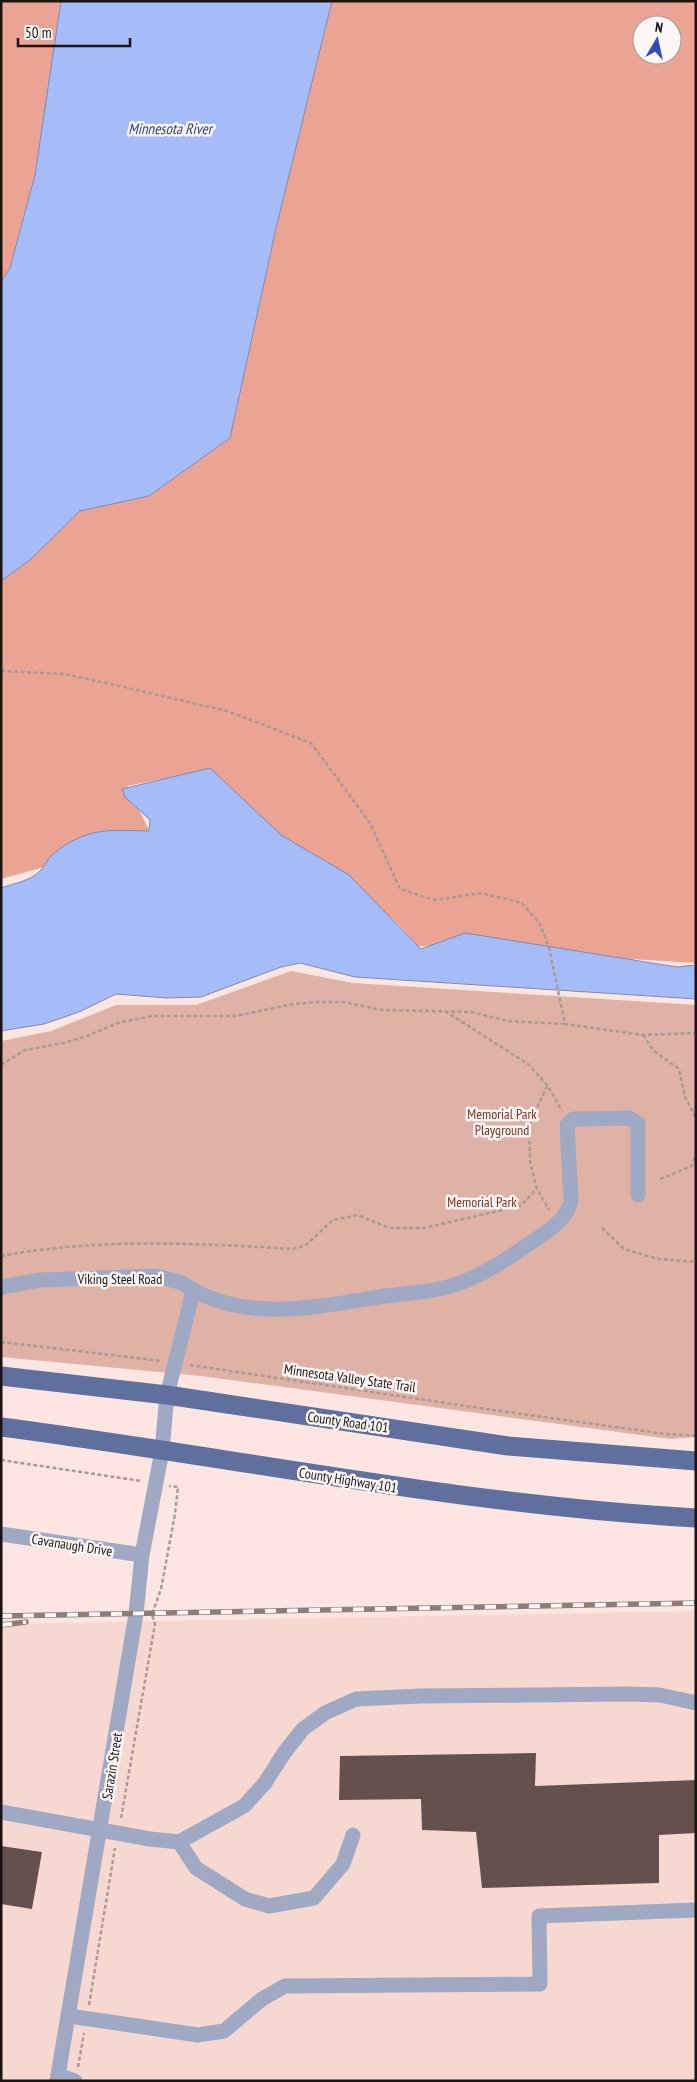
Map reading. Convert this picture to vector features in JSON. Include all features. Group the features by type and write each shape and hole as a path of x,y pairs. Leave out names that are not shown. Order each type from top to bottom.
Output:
{"main road":[{"name":"County Road 101","path":"1,1376 167,1395 508,1446 696,1461"},
{"name":"County Highway 101","path":"1,1427 467,1497 634,1514 696,1518"}],"street":[{"path":"558,1224 568,1212 571,1201 567,1126 568,1121 573,1119 629,1118 638,1123 638,1196"},
{"name":"Viking Steel Road","path":"1,1287 40,1280 157,1276 182,1282 192,1289 228,1304 265,1310 431,1291 462,1282 493,1268 558,1224"},
{"path":"162,1451 167,1395 192,1289"},
{"name":"Sarazin Street","path":"58,2078 136,1614 142,1555 162,1451"},
{"name":"Cavanaugh Drive","path":"1,1534 142,1555"},
{"path":"1,1812 179,1842 244,1806 265,1783 284,1753 303,1729 324,1714 356,1699 422,1696 628,1694 660,1695 696,1703"},
{"path":"179,1842 196,1868 245,1898 269,1906 314,1898 343,1864 353,1835"},
{"path":"69,2016 198,2035 224,2031 262,1999 285,1986 540,1984 538,1916 696,1910"},
{"path":"58,2078 76,2076"}],"path":[{"path":"1,672 65,674 128,688 227,711 312,743 370,824 400,889 435,900 481,893 522,903 540,924 565,1024"},
{"path":"1,1065 25,1050 89,1036 118,1023 152,1016 236,1016 293,1004 320,1002 343,1002 382,1010 471,1012 508,1021 565,1024 643,1035 696,1033"},
{"path":"443,1010 528,1064 548,1086 568,1121"},
{"path":"643,1035 654,1051 679,1069 685,1097 696,1118"},
{"path":"548,1086 529,1125 530,1162 538,1189 558,1224"},
{"path":"660,1179 692,1166 696,1153"},
{"path":"1,1256 38,1249 134,1245 216,1244 293,1248 310,1242 333,1220 358,1216 389,1228 424,1228 489,1215 520,1206 538,1189"},
{"path":"602,1228 624,1249 658,1259 696,1262"},
{"name":"Minnesota Valley State Trail","path":"1,1342 175,1363 656,1432 696,1436"},
{"path":"1,1460 178,1487 161,1589 152,1614 155,1624 76,2076"}],"shaded area":[{"path":"1,1 61,1 35,175 10,268 1,282"},
{"path":"332,1 696,1 696,963 418,946 397,923 333,866 298,846 162,779 127,786 149,830 44,867 1,879 1,581 30,560 80,510 149,496 230,438 277,224"},
{"path":"696,1611 696,2081 1,2081 1,1624"}],"green space":[{"name":"Memorial Park","path":"291,971 353,983 696,1005 696,1437 670,1439 201,1376 1,1357 1,1041 51,1031 116,1005 196,1005"}],"water":[{"name":"Minnesota River","path":"61,1 332,1 277,224 230,438 149,496 80,511 30,560 1,581 1,282 10,268 35,175"},
{"path":"210,768 281,835 349,875 421,949 465,933 677,967 696,965 696,999 355,977 300,963 281,967 201,997 167,998 116,994 79,1012 44,1024 1,1031 1,888 36,874 54,853 77,838 99,832 122,830 149,831 150,820 125,797 122,789"}],"building":[{"path":"536,1753 535,1786 696,1780 696,1833 659,1835 659,1883 482,1888 476,1832 422,1830 421,1799 339,1800 340,1756"},
{"path":"1,1846 42,1852 32,1909 1,1904"}],"railway":[{"path":"1,1616 696,1603"},
{"path":"1,1625 26,1622"}],"park label":[{"name":"Memorial Park Playground","path":"502,1122"}]}
